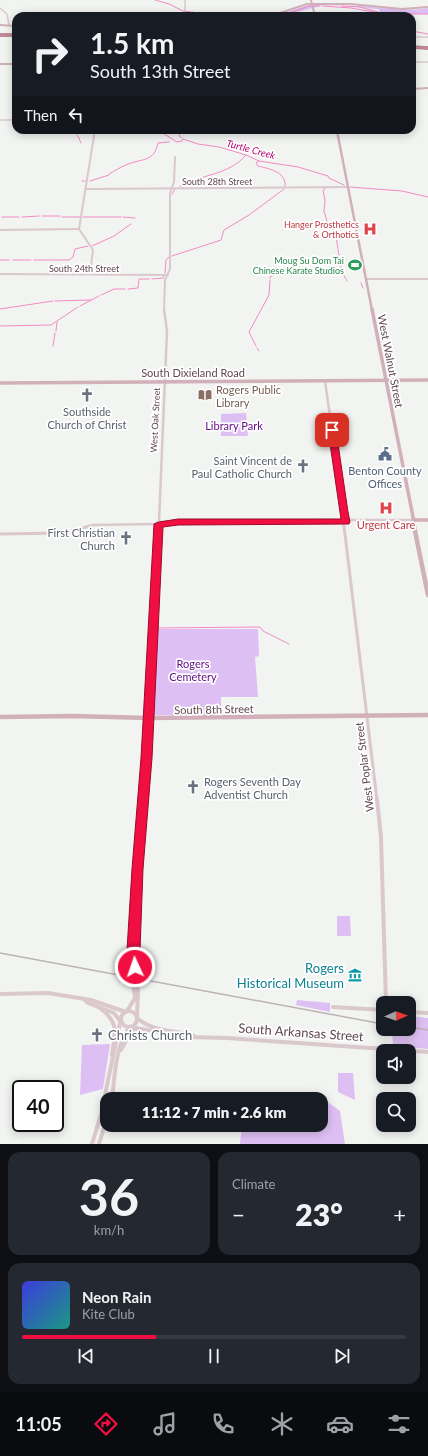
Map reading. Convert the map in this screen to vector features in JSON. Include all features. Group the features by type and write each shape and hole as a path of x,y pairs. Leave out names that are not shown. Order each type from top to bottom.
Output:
{"highway":[{"path":"1,35 12,36"},
{"path":"416,46 428,47"}],"main road":[{"path":"311,0 314,12"},
{"path":"283,12 302,5 326,4 403,10 428,7"},
{"path":"0,26 12,25"},
{"path":"0,64 12,64"},
{"path":"416,89 428,88"},
{"name":"West Walnut Street","path":"338,134 428,595"},
{"name":"South Dixieland Road","path":"0,383 428,380"},
{"path":"413,520 428,520"},
{"name":"South 8th Street","path":"0,717 72,716 149,718 428,715"}],"street":[{"path":"185,0 185,12"},
{"path":"0,8 7,14 9,25"},
{"path":"416,37 428,37"},
{"path":"416,62 428,62"},
{"path":"0,120 12,120"},
{"path":"90,274 93,250 79,229 94,134"},
{"name":"West Oak Street","path":"126,1012 135,998 131,968 134,950 137,869 149,718 165,382 167,325 165,319 164,300 165,280 168,275 170,259 170,192 173,188 174,182 175,157"},
{"name":"South 28th Street","path":"86,189 348,187"},
{"path":"0,230 79,229"},
{"name":"South 24th Street","path":"0,274 168,275"},
{"path":"366,279 428,279"},
{"name":"West Poplar Street","path":"325,381 343,512 381,837 386,996"},
{"path":"0,534 65,533 92,525 150,524 167,522 413,520"},
{"name":"West Oak Street","path":"134,950 138,991 137,1017"},
{"path":"0,994 48,993 99,1002 126,1012 134,1012 137,1017 135,1025 125,1033 119,1054 113,1092"},
{"path":"85,1000 88,1003 114,1013 124,1027 130,1028"},
{"path":"333,1007 376,1010"},
{"path":"100,1008 111,1016 115,1023 116,1030 111,1062"},
{"path":"92,1144 101,1114 122,1014 126,1012"},
{"path":"416,1012 428,1013"},
{"name":"South Arkansas Street","path":"137,1017 142,1023 150,1027 196,1036 428,1052"},
{"name":"South Arkansas Street","path":"130,1028 137,1028 170,1035 188,1037 196,1036"},
{"path":"119,1054 127,1036 137,1028"},
{"path":"99,1144 103,1132"}],"green space":[{"path":"336,4 347,5 335,5 324,5"},
{"path":"308,5 324,5 297,12 288,12"},
{"path":"347,5 403,10 428,8 428,14 416,14 416,12 380,12 379,9"},
{"name":"Library Park","path":"246,413 248,436 221,436 221,414"},
{"name":"Rogers Cemetery","path":"156,629 258,629 259,656 255,657 258,697 221,697 221,715 150,715"},
{"path":"337,916 350,916 351,936 337,936"},
{"path":"297,1000 330,1003 330,1012 296,1005"},
{"path":"416,1017 428,1018 428,1049 416,1048 416,1044 393,1044 392,1036 416,1036"},
{"path":"110,1044 103,1089 80,1095 82,1045"},
{"path":"338,1073 353,1073 355,1100 338,1092"},
{"path":"328,1103 340,1111 345,1144 240,1144 241,1132 328,1132"}],"waterway":[{"path":"155,0 169,4 183,11 191,12"},
{"path":"292,12 309,6 320,6"},
{"path":"323,6 351,8 374,12"},
{"path":"342,6 360,7 378,12"},
{"path":"416,14 428,14"},
{"path":"416,32 428,34"},
{"path":"416,48 428,49"},
{"name":"Turtle Creek","path":"164,134 177,142 182,141 183,139 246,155"},
{"path":"180,134 179,136 182,138"},
{"path":"78,136 81,143"},
{"path":"109,174 124,166 150,157 156,149 158,143 169,142"},
{"path":"180,186 232,167 246,155"},
{"name":"Turtle Creek","path":"246,155 259,161"},
{"name":"Turtle Creek","path":"259,161 298,167 328,176 329,178 344,185"},
{"path":"259,161 256,163 258,166 277,172 283,178 285,187"},
{"path":"90,181 109,175"},
{"name":"Turtle Creek","path":"350,187 402,191 428,197"},
{"path":"326,188 323,190 325,200 324,211 329,228 335,229 338,249"},
{"path":"172,194 175,189"},
{"path":"172,256 221,240 224,230 249,215 284,189"},
{"path":"22,217 39,216"},
{"path":"42,216 60,216"},
{"path":"2,217 19,217"},
{"path":"62,217 80,217"},
{"path":"83,217 121,217"},
{"path":"123,217 135,218"},
{"path":"92,246 114,236 131,224"},
{"path":"34,260 69,260 73,257 75,249 88,246"},
{"path":"338,250 342,272"},
{"path":"165,273 166,260 169,257"},
{"path":"0,260 9,260"},
{"path":"13,260 31,260"},
{"path":"270,278 271,276 277,274 342,272"},
{"path":"342,272 347,281"},
{"path":"152,279 163,278 164,276"},
{"path":"128,289 138,288 139,279 149,279"},
{"path":"256,346 249,332 269,295 270,280"},
{"path":"361,283 363,288"},
{"path":"101,295 114,289 125,289"},
{"path":"80,306 99,296"},
{"path":"55,301 91,300"},
{"path":"0,309 53,301"},
{"path":"0,326 51,325 78,307"},
{"path":"56,331 57,322"},
{"path":"53,346 55,333"},
{"path":"157,628 260,627 263,631 289,644"}],"railway":[{"path":"0,953 376,1023"},
{"path":"416,1028 428,1030"}],"place":[{"name":"Hanger Prosthetics & Orthotics","path":"370,229"},
{"name":"Moug Su Dom Tai Chinese Karate Studios","path":"355,265"},
{"name":"Southside Church of Christ","path":"87,395"},
{"name":"Rogers Public Library","path":"205,395"},
{"name":"Benton County Offices","path":"385,454"},
{"name":"Saint Vincent de Paul Catholic Church","path":"303,466"},
{"name":"Urgent Care","path":"386,508"},
{"name":"First Christian Church","path":"126,538"},
{"name":"Rogers Seventh Day Adventist Church","path":"193,787"},
{"name":"Rogers Historical Museum","path":"355,975"},
{"name":"Christs Church","path":"97,1035"}],"route":[{"path":"135,967 134,950 137,869 147,758 150,676 159,524 167,522 331,520 346,522 347,520 343,512 332,430"}]}
